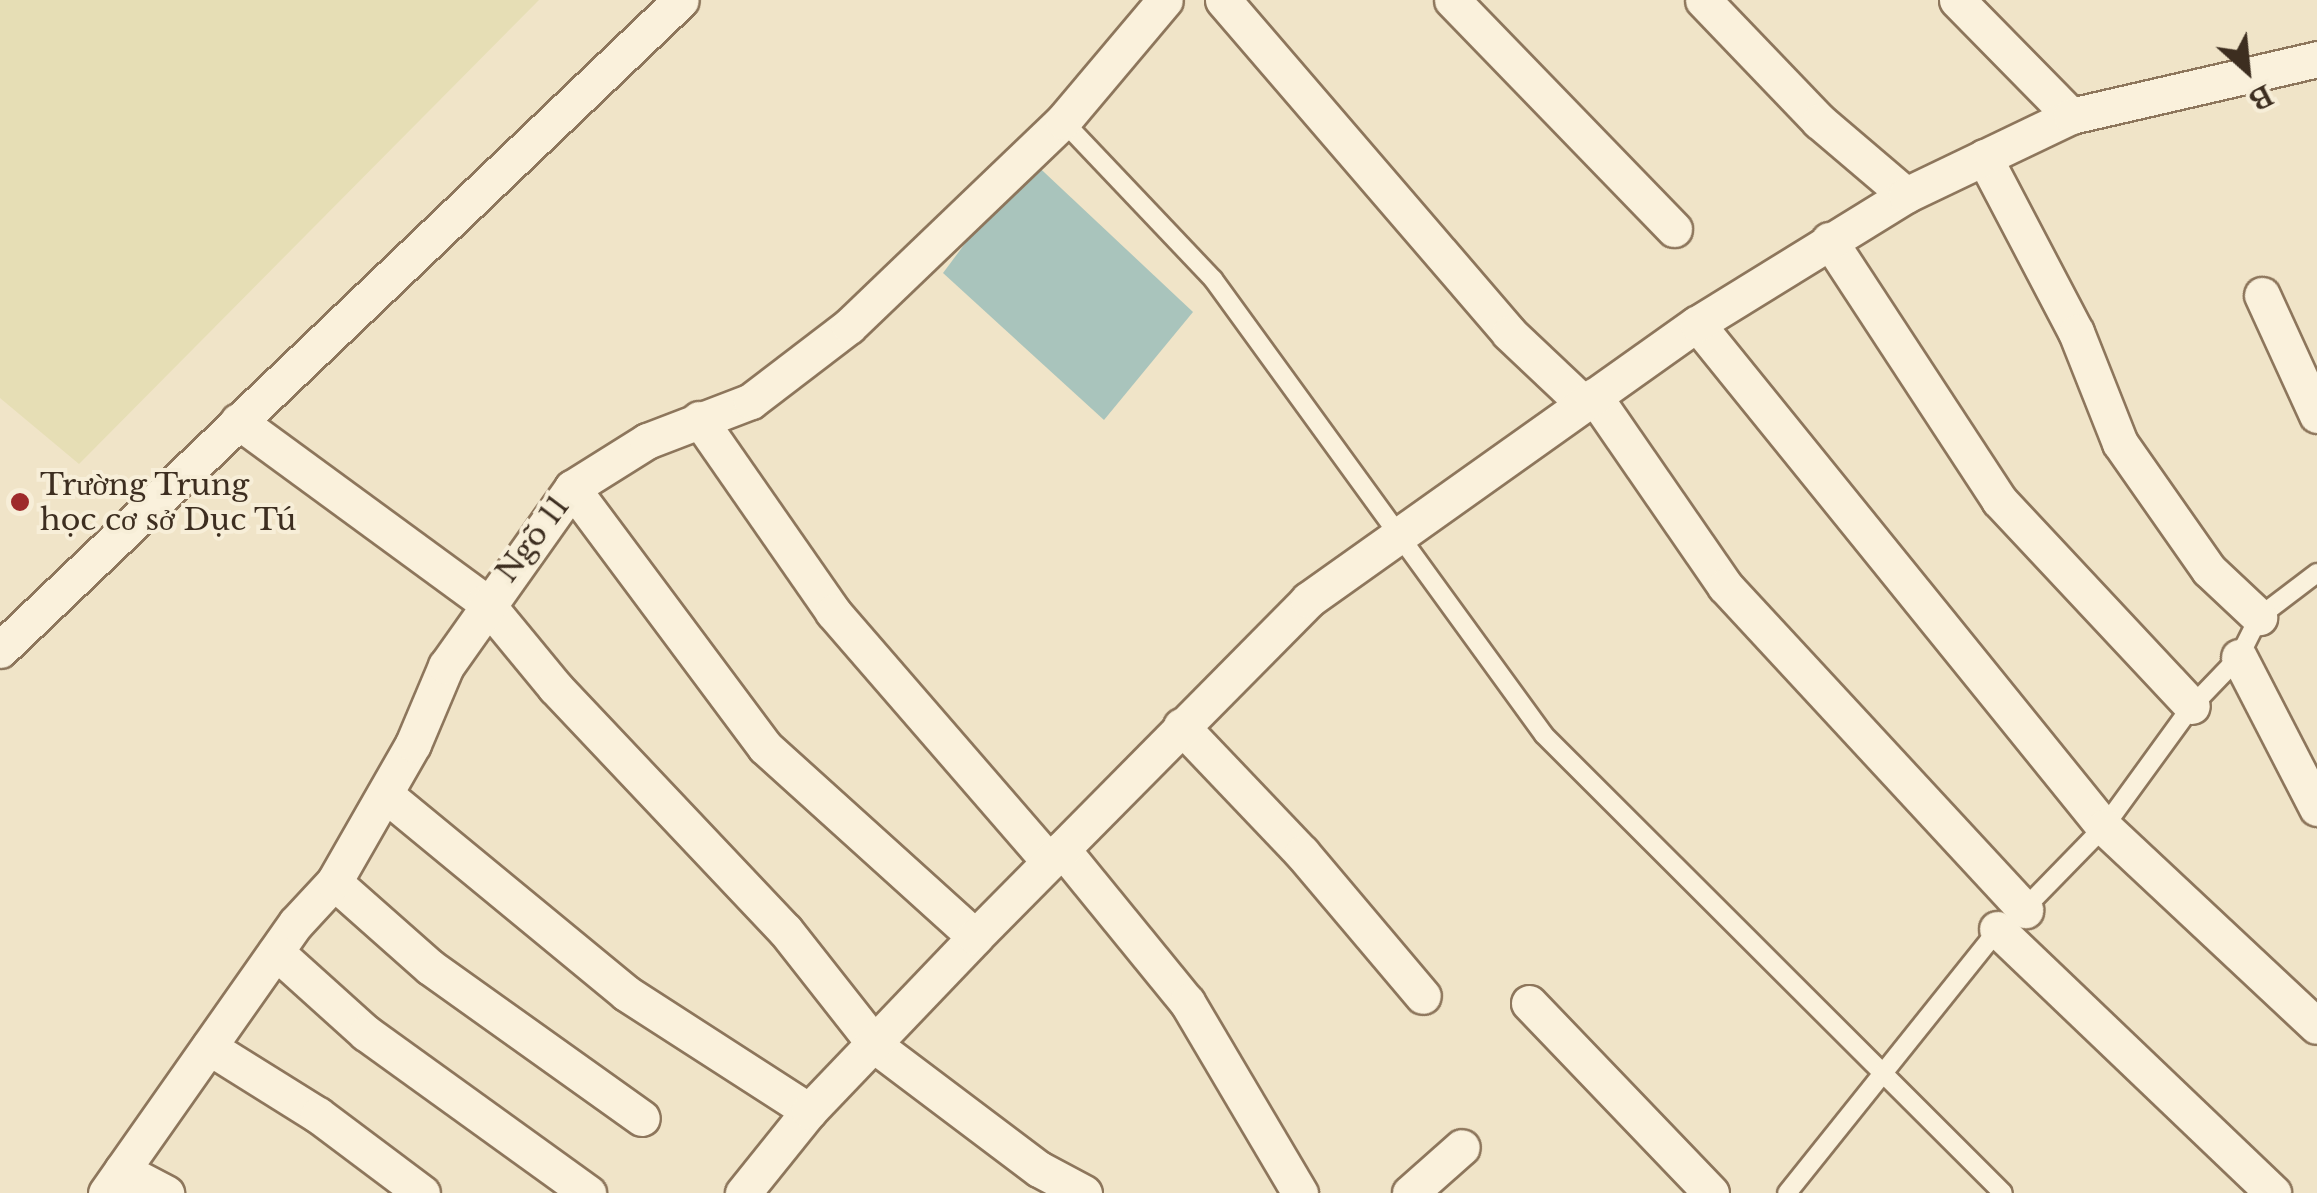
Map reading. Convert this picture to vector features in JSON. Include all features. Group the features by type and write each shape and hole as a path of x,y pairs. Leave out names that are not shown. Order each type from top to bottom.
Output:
{"street":[{"path":"0,650 681,0"},
{"name":"Ngõ 11","path":"114,1182 276,952 334,882 386,795 446,666 485,602 572,488 646,441 751,401 849,326 1063,121 1166,0"},
{"path":"1223,0 1509,333 1589,400 1725,586 2011,919 2273,1193"},
{"path":"1452,0 1674,229"},
{"path":"1703,0 1819,120 1906,195"},
{"path":"1957,0 2071,116"},
{"path":"744,1193 810,1111 877,1047 975,936 1280,624 1399,534 1697,324 1906,195 2071,116 2317,59"},
{"path":"1984,158 2076,332 2120,442 2209,570 2258,616"},
{"path":"1829,240 1999,500 2192,706"},
{"path":"2262,295 2317,415"},
{"path":"1697,324 2104,827 2317,1026"},
{"path":"699,418 833,612 1187,1002 1300,1193"},
{"path":"238,421 485,602 554,687 785,930 877,1047 1039,1169 1084,1193"},
{"path":"572,488 766,746 975,936"},
{"path":"2239,657 2317,808"},
{"path":"1181,726 1302,852 1423,996"},
{"path":"386,795 626,993 810,1111"},
{"path":"334,882 430,966 642,1118"},
{"path":"276,952 366,1034 588,1193"},
{"path":"1530,1003 1712,1193"},
{"path":"210,1047 318,1115 422,1193"},
{"path":"1410,1193 1462,1147"},
{"path":"114,1182 166,1193"}],"lane":[{"path":"1063,121 1213,279 1544,735 2003,1193"},
{"path":"1788,1193 1880,1069 2011,919 2104,827 2192,706 2239,657 2258,616 2317,572"}],"shaded area":[{"path":"0,0 539,0 79,464 0,398"}],"water":[{"path":"1029,158 1193,312 1104,420 943,273"}],"place":[{"name":"Trường Trung học cơ sở Dục Tú","path":"20,502"}]}
